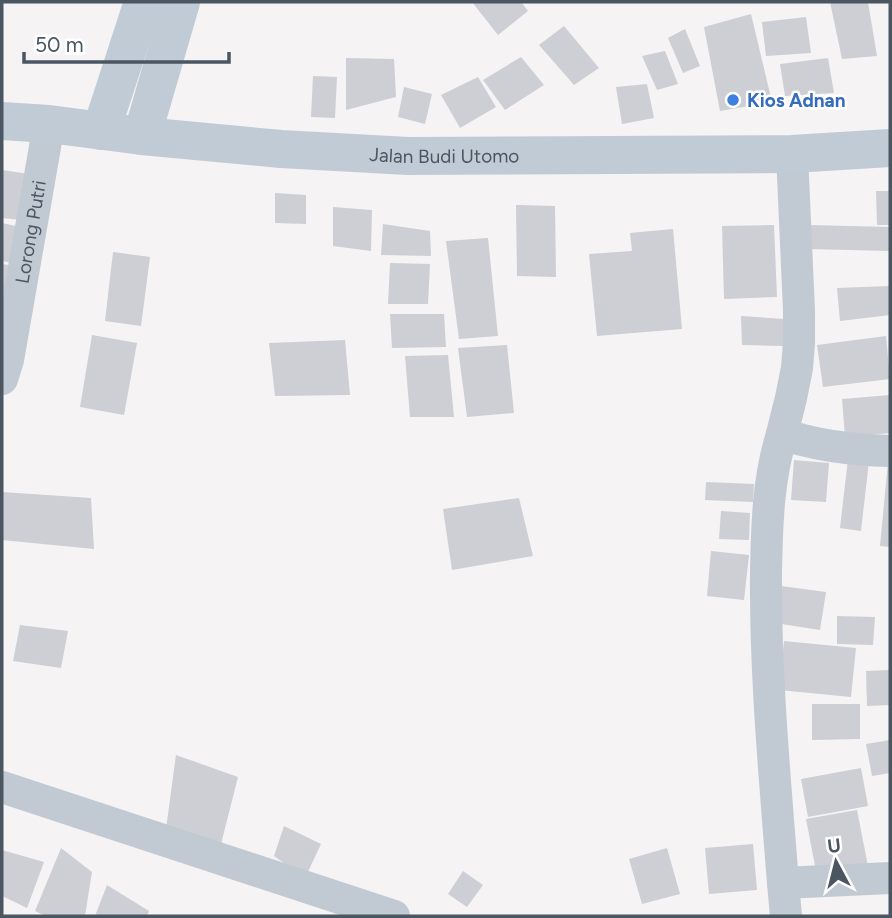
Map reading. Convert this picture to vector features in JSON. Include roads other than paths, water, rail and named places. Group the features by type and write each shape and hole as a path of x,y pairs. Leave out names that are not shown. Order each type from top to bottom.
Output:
{"main road":[{"path":"101,131 143,2"},
{"path":"142,136 181,2"},
{"name":"Jalan Budi Utomo","path":"2,121 281,149 408,156 792,154 890,148"}],"street":[{"name":"Lorong Putri","path":"2,379 8,360 49,124"},
{"path":"792,154 799,343 795,378 775,456 767,527 767,665 779,907 890,878"},
{"path":"782,434 828,446 890,451"},
{"path":"2,788 394,916"}],"place":[{"name":"Kios Adnan","path":"733,100"}]}
